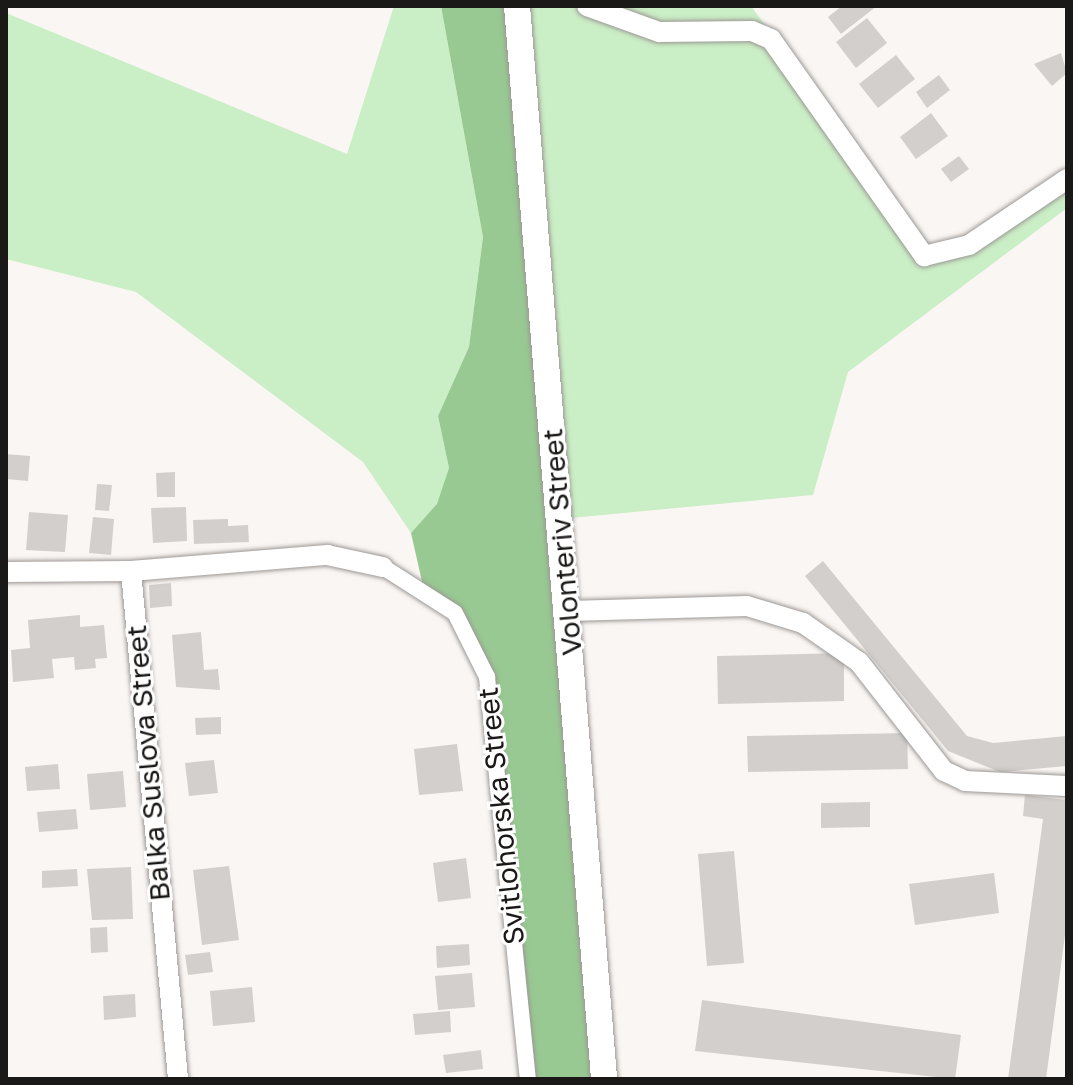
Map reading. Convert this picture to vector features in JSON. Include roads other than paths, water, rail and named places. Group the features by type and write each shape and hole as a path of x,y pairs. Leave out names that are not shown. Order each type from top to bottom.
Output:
{"street":[{"name":"Volonteriv Street","path":"517,6 569,611 604,1079"},
{"path":"587,6 659,32 752,31 771,39 924,256 969,245 1067,179"},
{"name":"Svitlohorska Street","path":"131,571 327,555 383,567 455,613 487,677 528,1079"},
{"path":"6,572 131,571"},
{"name":"Balka Suslova Street","path":"131,571 178,1079"},
{"path":"569,611 747,606 803,623 859,662 944,771 965,781 1067,786"}]}
